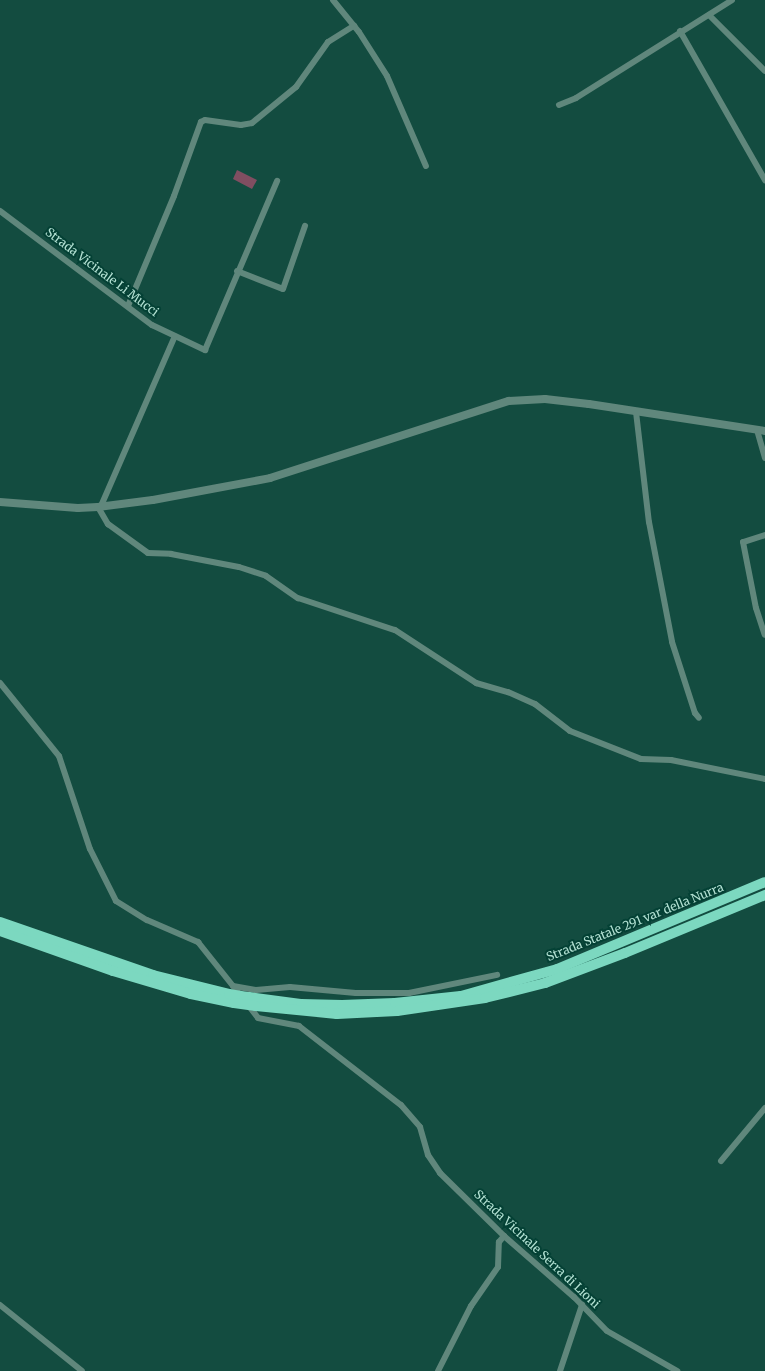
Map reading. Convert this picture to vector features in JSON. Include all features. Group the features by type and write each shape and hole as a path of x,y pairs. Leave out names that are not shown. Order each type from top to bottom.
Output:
{"highway":[{"name":"Strada Statale 291 var della Nurra","path":"0,922 153,975 232,994 301,1004 342,1005 395,1003 461,996 557,969 765,882"},
{"name":"Strada Statale 291 var della Nurra","path":"0,931 136,978 191,994 232,994 256,1006 337,1014 397,1011 485,998 545,983 610,959 765,895"}],"street":[{"path":"333,0 354,26 387,76 426,166"},
{"path":"559,105 576,98 680,31 710,15 722,2 732,0"},
{"path":"710,15 765,71"},
{"path":"128,306 174,196 201,122 205,120 241,125 252,123 296,87 328,42 354,26"},
{"path":"680,31 765,180"},
{"name":"Strada Vicinale Li Mucci","path":"0,210 152,325 205,350 277,181"},
{"path":"238,271 282,289 305,226"},
{"path":"175,336 100,506 108,524 148,554 170,554 239,566 266,576 298,598 395,630 476,683 508,692 534,704 570,731 640,759 671,760 765,779"},
{"path":"0,502 78,508 153,500 270,478 509,401 545,399 761,431 765,458"},
{"path":"636,412 649,522 672,642 695,713 699,718"},
{"path":"765,535 743,542 756,608 765,635"},
{"name":"Strada Vicinale Serra di Lioni","path":"0,683 59,756 90,849 116,902 141,917 198,942 232,994 258,1018 299,1026 401,1105 420,1127 428,1155 440,1173 504,1236 582,1305 607,1331 677,1371"},
{"path":"232,994 290,987 356,993 409,993 497,975"},
{"path":"720,1161 765,1108"},
{"path":"438,1371 471,1306 498,1267 499,1242 504,1236"},
{"path":"0,1305 82,1371"},
{"path":"560,1371 582,1305"}],"shaded area":[{"path":"237,170 257,180 252,189 233,179"}]}
